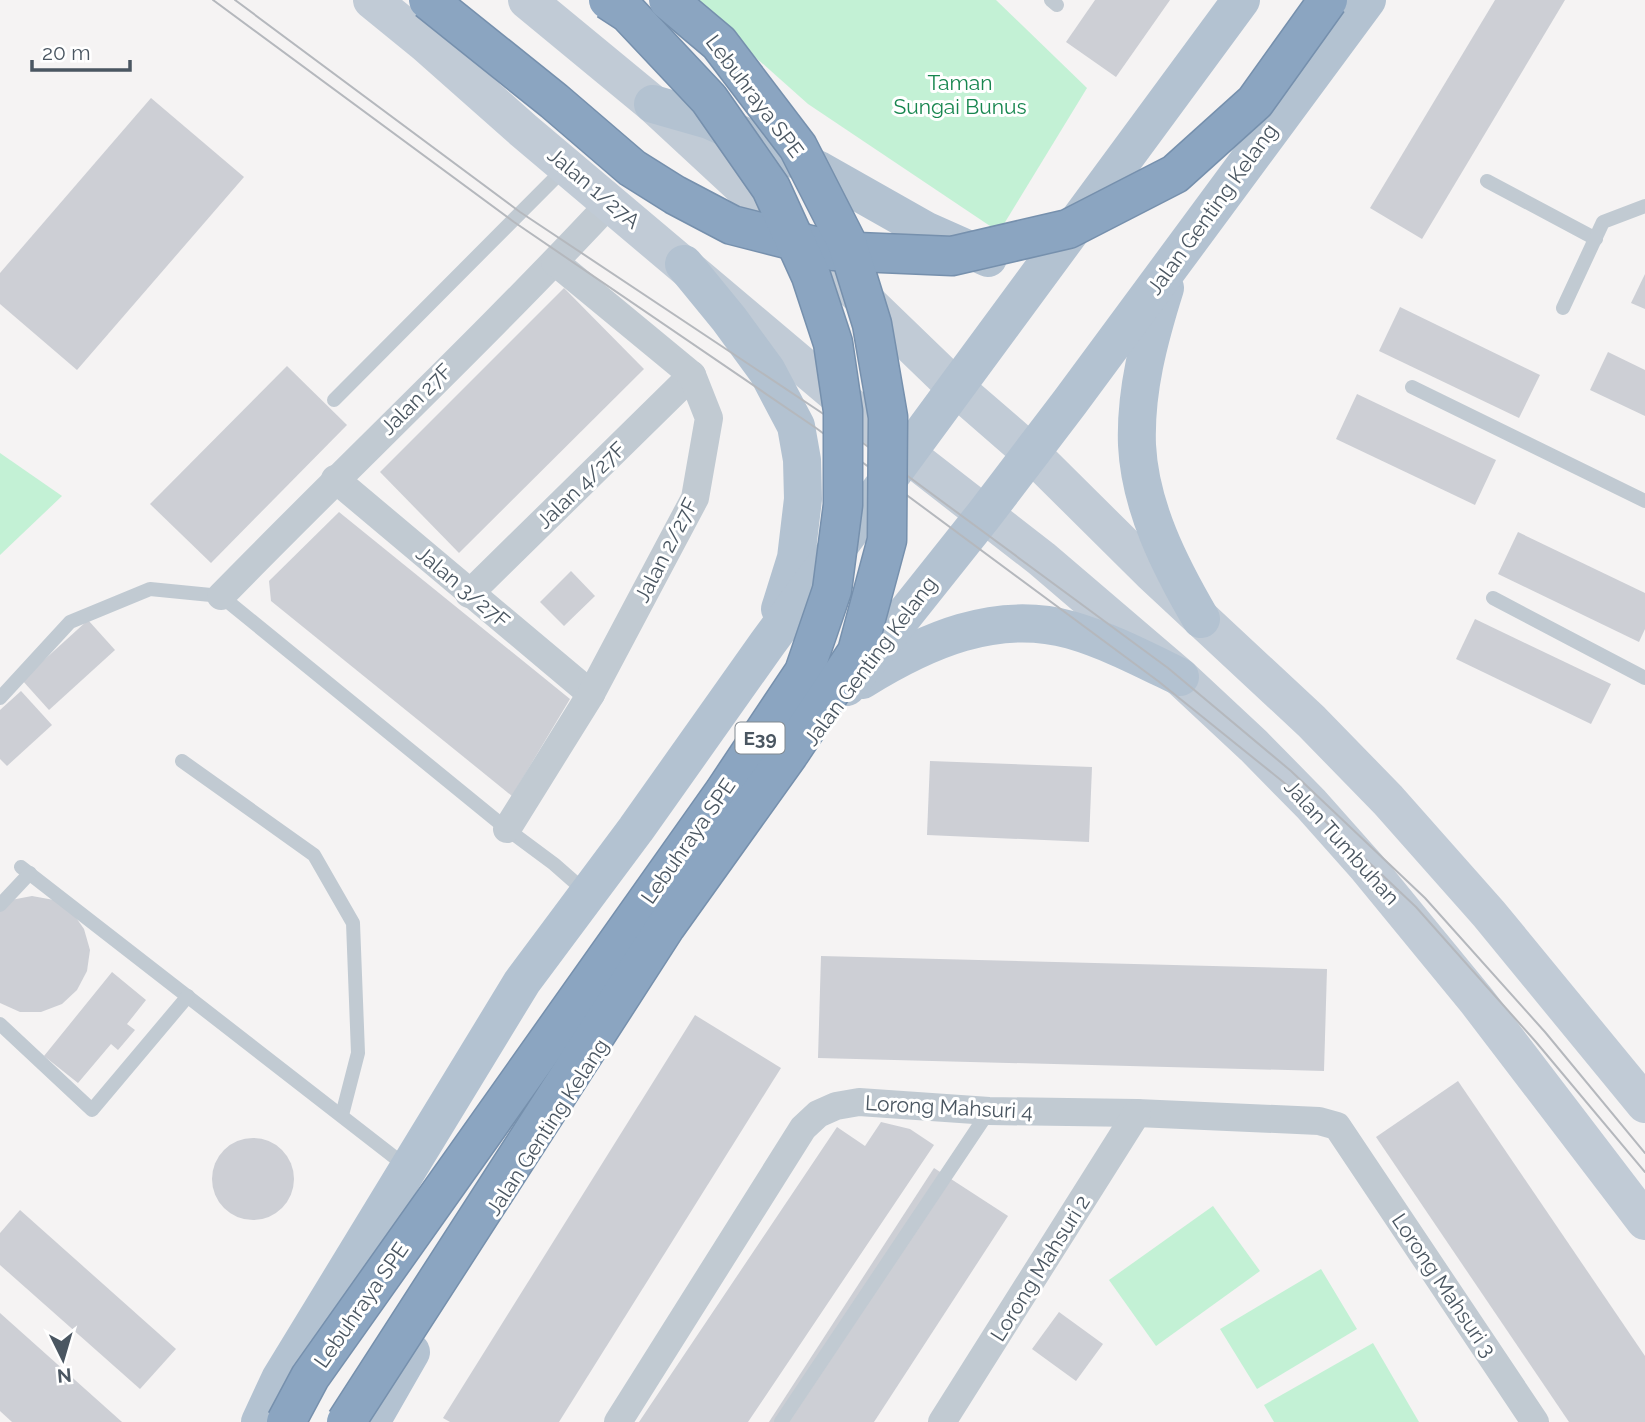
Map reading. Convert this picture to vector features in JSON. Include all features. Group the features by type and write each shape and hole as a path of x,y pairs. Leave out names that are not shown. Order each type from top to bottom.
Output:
{"highway":[{"path":"428,0 554,101 632,168 675,195 732,225 834,251 952,256 1068,229 1175,174 1255,102 1328,0"},
{"name":"Lebuhraya SPE","path":"286,1422 310,1377 724,792 804,672 832,590 843,505 843,411 833,343 811,276 771,188 709,99 628,13 608,0"},
{"name":"Lebuhraya SPE","path":"346,1422 666,926 789,754 857,652 887,540 888,417 872,324 847,243 797,147 719,43 668,0"}],"main road":[{"name":"Jalan 1/27A","path":"372,0 907,454 984,515"},
{"path":"527,0 653,104 956,388 1031,453 1201,619 1311,721 1388,800 1489,914 1645,1104"},
{"path":"260,1422 281,1379 522,982 1241,0"},
{"name":"Jalan Genting Kelang","path":"371,1422 503,1191 681,921 842,693 1031,453 1367,0"},
{"path":"653,104 709,120 819,170 925,230 994,261 1056,253"},
{"path":"1173,263 1151,335 1140,384 1138,448 1145,491 1156,526 1182,587 1201,619"},
{"path":"684,264 767,371 796,426 802,460 803,499 797,546 789,582 767,644"},
{"path":"815,376 855,379 872,368 882,344 868,303"},
{"name":"Jalan Tumbuhan","path":"984,515 1042,559 1180,677 1311,804 1367,867 1477,1001 1645,1221"},
{"path":"842,693 945,636 965,630 1016,624 1069,629 1125,650 1180,677"}],"street":[{"name":"Jalan 27F","path":"221,596 335,479 555,262 611,202"},
{"name":"Jalan 2/27F","path":"507,829 591,694 695,498 709,418 692,375 555,262"},
{"name":"Jalan 4/27F","path":"469,594 692,375"},
{"name":"Jalan 3/27F","path":"335,479 591,694"},
{"name":"Lorong Mahsuri 4","path":"618,1422 803,1128 818,1114 836,1106 859,1102 989,1111 1137,1113 1319,1121 1337,1126 1353,1148"},
{"name":"Lorong Mahsuri 2","path":"942,1422 1137,1113"},
{"name":"Lorong Mahsuri 3","path":"1353,1148 1535,1422"}],"lane":[{"path":"334,400 567,166"},
{"path":"1487,181 1596,239"},
{"path":"1563,308 1603,222 1645,206"},
{"path":"1412,387 1645,501"},
{"path":"0,698 70,622 150,589 221,596 588,894"},
{"path":"1493,597 1645,678"},
{"path":"183,761 314,855 353,923 358,1053 342,1115"},
{"path":"0,905 26,870 409,1168"},
{"path":"0,1024 92,1110 188,996"},
{"path":"781,1422 989,1111"}],"green space":[{"name":"Taman Sungai Bunus","path":"691,0 996,0 1087,88 999,232 808,104"},
{"path":"0,453 62,496 0,555"},
{"path":"1213,1206 1260,1271 1156,1346 1109,1280"},
{"path":"1321,1269 1357,1329 1257,1389 1220,1329"},
{"path":"1373,1343 1419,1422 1274,1422 1264,1405"}],"building":[{"path":"1095,0 1170,0 1116,77 1066,42"},
{"path":"1495,0 1565,0 1422,239 1370,208"},
{"path":"151,98 244,177 77,370 0,304 0,273"},
{"path":"1645,274 1645,309 1631,303"},
{"path":"564,288 644,369 459,553 380,472"},
{"path":"1400,307 1540,375 1519,418 1379,351"},
{"path":"1608,352 1645,370 1645,416 1590,390"},
{"path":"287,366 347,425 211,563 150,504"},
{"path":"1357,394 1496,460 1475,505 1336,439"},
{"path":"339,512 570,699 512,796 271,601 269,581"},
{"path":"1518,532 1645,593 1645,629 1639,642 1498,574"},
{"path":"571,571 595,596 564,626 540,602"},
{"path":"1475,619 1611,684 1591,724 1456,659"},
{"path":"88,620 115,650 49,710 22,680"},
{"path":"21,691 52,725 7,766 0,759 0,710"},
{"path":"930,761 1092,767 1089,842 927,835"},
{"path":"32,896 54,900 72,912 84,929 90,950 87,971 77,990 62,1004 41,1012 20,1012 0,1003 0,906 11,900"},
{"path":"821,956 1327,969 1324,1071 818,1058"},
{"path":"112,972 146,1000 127,1024 135,1030 118,1050 111,1044 78,1083 44,1056"},
{"path":"695,1015 781,1068 559,1422 450,1422 443,1418"},
{"path":"1458,1081 1645,1356 1645,1422 1569,1422 1376,1137"},
{"path":"881,1122 910,1129 934,1145 748,1422 639,1422 837,1127 865,1146"},
{"path":"253,1138 269,1141 282,1150 291,1163 294,1179 291,1195 282,1208 269,1217 253,1220 237,1217 224,1208 215,1195 212,1179 215,1163 224,1150 237,1141"},
{"path":"934,1168 1008,1216 874,1422 769,1422"},
{"path":"20,1210 176,1349 140,1389 0,1265 0,1233"},
{"path":"1059,1312 1103,1344 1076,1381 1032,1349"},
{"path":"0,1313 122,1422 12,1422 0,1411"}],"tram line":[{"path":"213,0 514,222 816,428 1158,681 1287,785 1416,907 1536,1042 1645,1172"},
{"path":"235,0 520,212 825,415 1168,668 1291,771 1425,898 1545,1032 1645,1153"}]}
